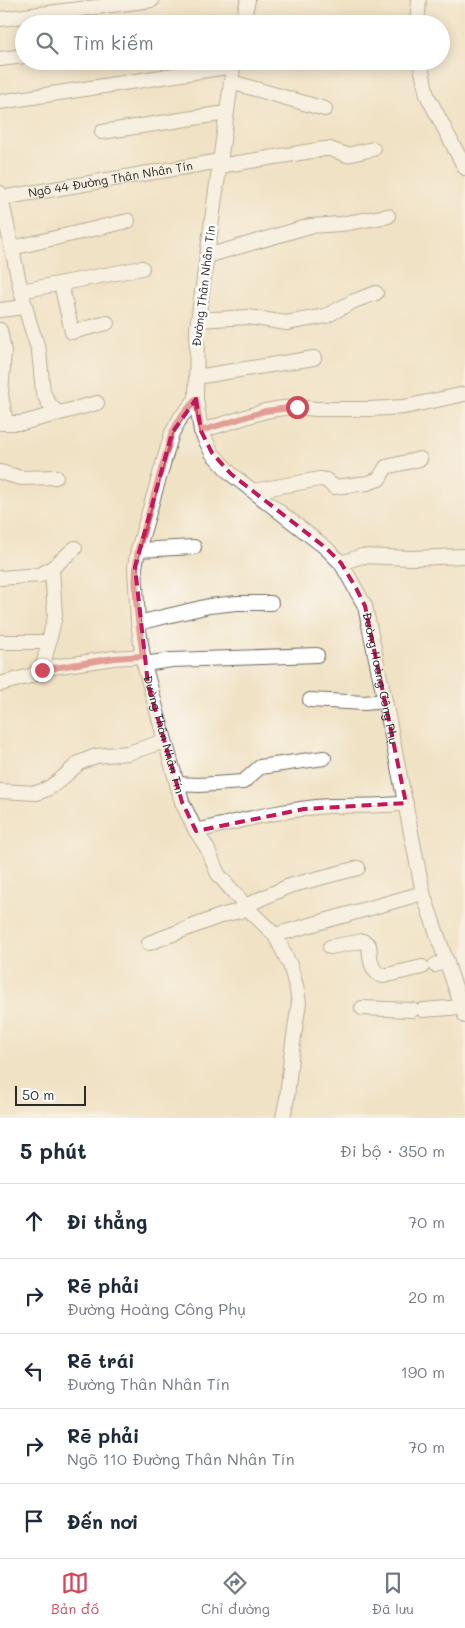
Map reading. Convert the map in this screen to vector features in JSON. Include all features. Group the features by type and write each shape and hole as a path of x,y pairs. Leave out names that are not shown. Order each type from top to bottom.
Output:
{"street":[{"path":"28,15 110,3 152,0"},
{"path":"244,15 248,0"},
{"path":"418,15 419,0"},
{"path":"0,19 15,17"},
{"path":"0,59 15,57"},
{"path":"0,102 176,70"},
{"name":"Đường Thân Nhân Tín","path":"232,70 198,320 196,399 181,417 172,432 138,550 135,567 138,623 143,660 182,802 196,831 207,848 218,874 246,907 274,935 290,965 299,1002 283,1118"},
{"path":"422,70 427,95 465,168"},
{"path":"231,82 325,109"},
{"path":"102,132 226,113"},
{"name":"Ngõ 44 Đường Thân Nhân Tín","path":"0,195 324,149 330,149 347,155 373,149"},
{"path":"0,195 21,291 39,351 43,392 49,404 58,413"},
{"path":"206,256 310,226 341,224 388,216"},
{"path":"12,248 128,220"},
{"path":"21,291 142,268"},
{"path":"61,284 72,332 107,323"},
{"path":"198,320 248,317 286,323 326,316 354,300 376,293"},
{"path":"0,310 25,307"},
{"path":"0,330 4,351 1,395 3,423 22,423 97,402"},
{"path":"196,378 314,358"},
{"path":"201,431 265,411 283,408 370,409 404,407 465,394"},
{"name":"Đường Hoàng Công Phụ","path":"196,399 201,431 212,453 232,474 326,548 341,563 365,606 424,892 435,964 463,1011"},
{"path":"253,491 320,479 326,480 334,487 368,483 379,479 386,467 420,459"},
{"path":"0,472 26,478 56,477"},
{"path":"138,550 194,546"},
{"path":"0,578 40,575 52,568 75,548"},
{"path":"341,563 362,556 411,558 465,556"},
{"path":"42,670 55,616 52,568"},
{"path":"138,623 209,606 237,603 271,603"},
{"path":"0,642 49,642"},
{"path":"0,684 30,676 42,670 114,658 172,660 318,655"},
{"path":"310,700 365,703 385,701"},
{"path":"0,791 37,793 49,788 60,780 78,762 96,756 128,753 165,741"},
{"path":"177,784 199,785 243,782 260,767 324,758"},
{"path":"196,831 304,808 386,806 406,803"},
{"path":"149,943 246,907 289,886 358,868"},
{"path":"274,935 424,892"},
{"path":"330,947 363,941 368,945 374,971 378,975 383,976 435,964"},
{"path":"362,1008 463,1011"}],"highlighted area":[{"path":"196,399 201,431 212,453 231,474 326,548 341,563 356,588 365,606 406,803 304,809 196,831 182,802 148,684 135,567 172,433"}],"route":[{"path":"42,670 114,658 143,656 138,623 135,567 138,550 172,432 181,417 196,399 201,431 265,411 297,407"}]}
